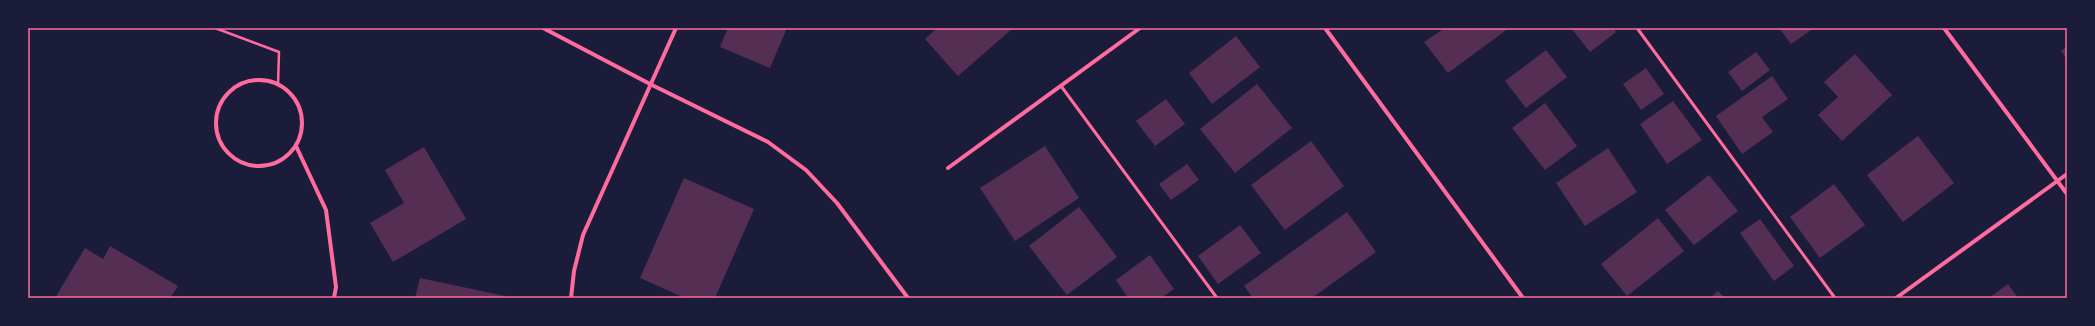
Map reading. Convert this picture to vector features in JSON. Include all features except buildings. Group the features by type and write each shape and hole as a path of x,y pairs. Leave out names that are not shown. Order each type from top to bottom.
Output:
{"street":[{"path":"543,28 652,85 768,142 806,170 855,225 908,298"},
{"path":"571,298 574,270 583,235 652,85 676,28"},
{"path":"948,168 1140,28"},
{"path":"1325,28 1523,298"},
{"path":"1944,28 2067,194"},
{"path":"266,80 278,85 294,98 302,113 302,130 296,146 284,159 268,166 251,166 236,160 223,148 217,133 216,116 222,100 234,88 249,81 266,80"},
{"path":"296,146 326,210 336,287 334,298"},
{"path":"1896,298 2067,174"}],"lane":[{"path":"1637,28 1835,298"},
{"path":"1060,86 1216,298"}],"path":[{"path":"215,28 279,52 278,85"}]}
